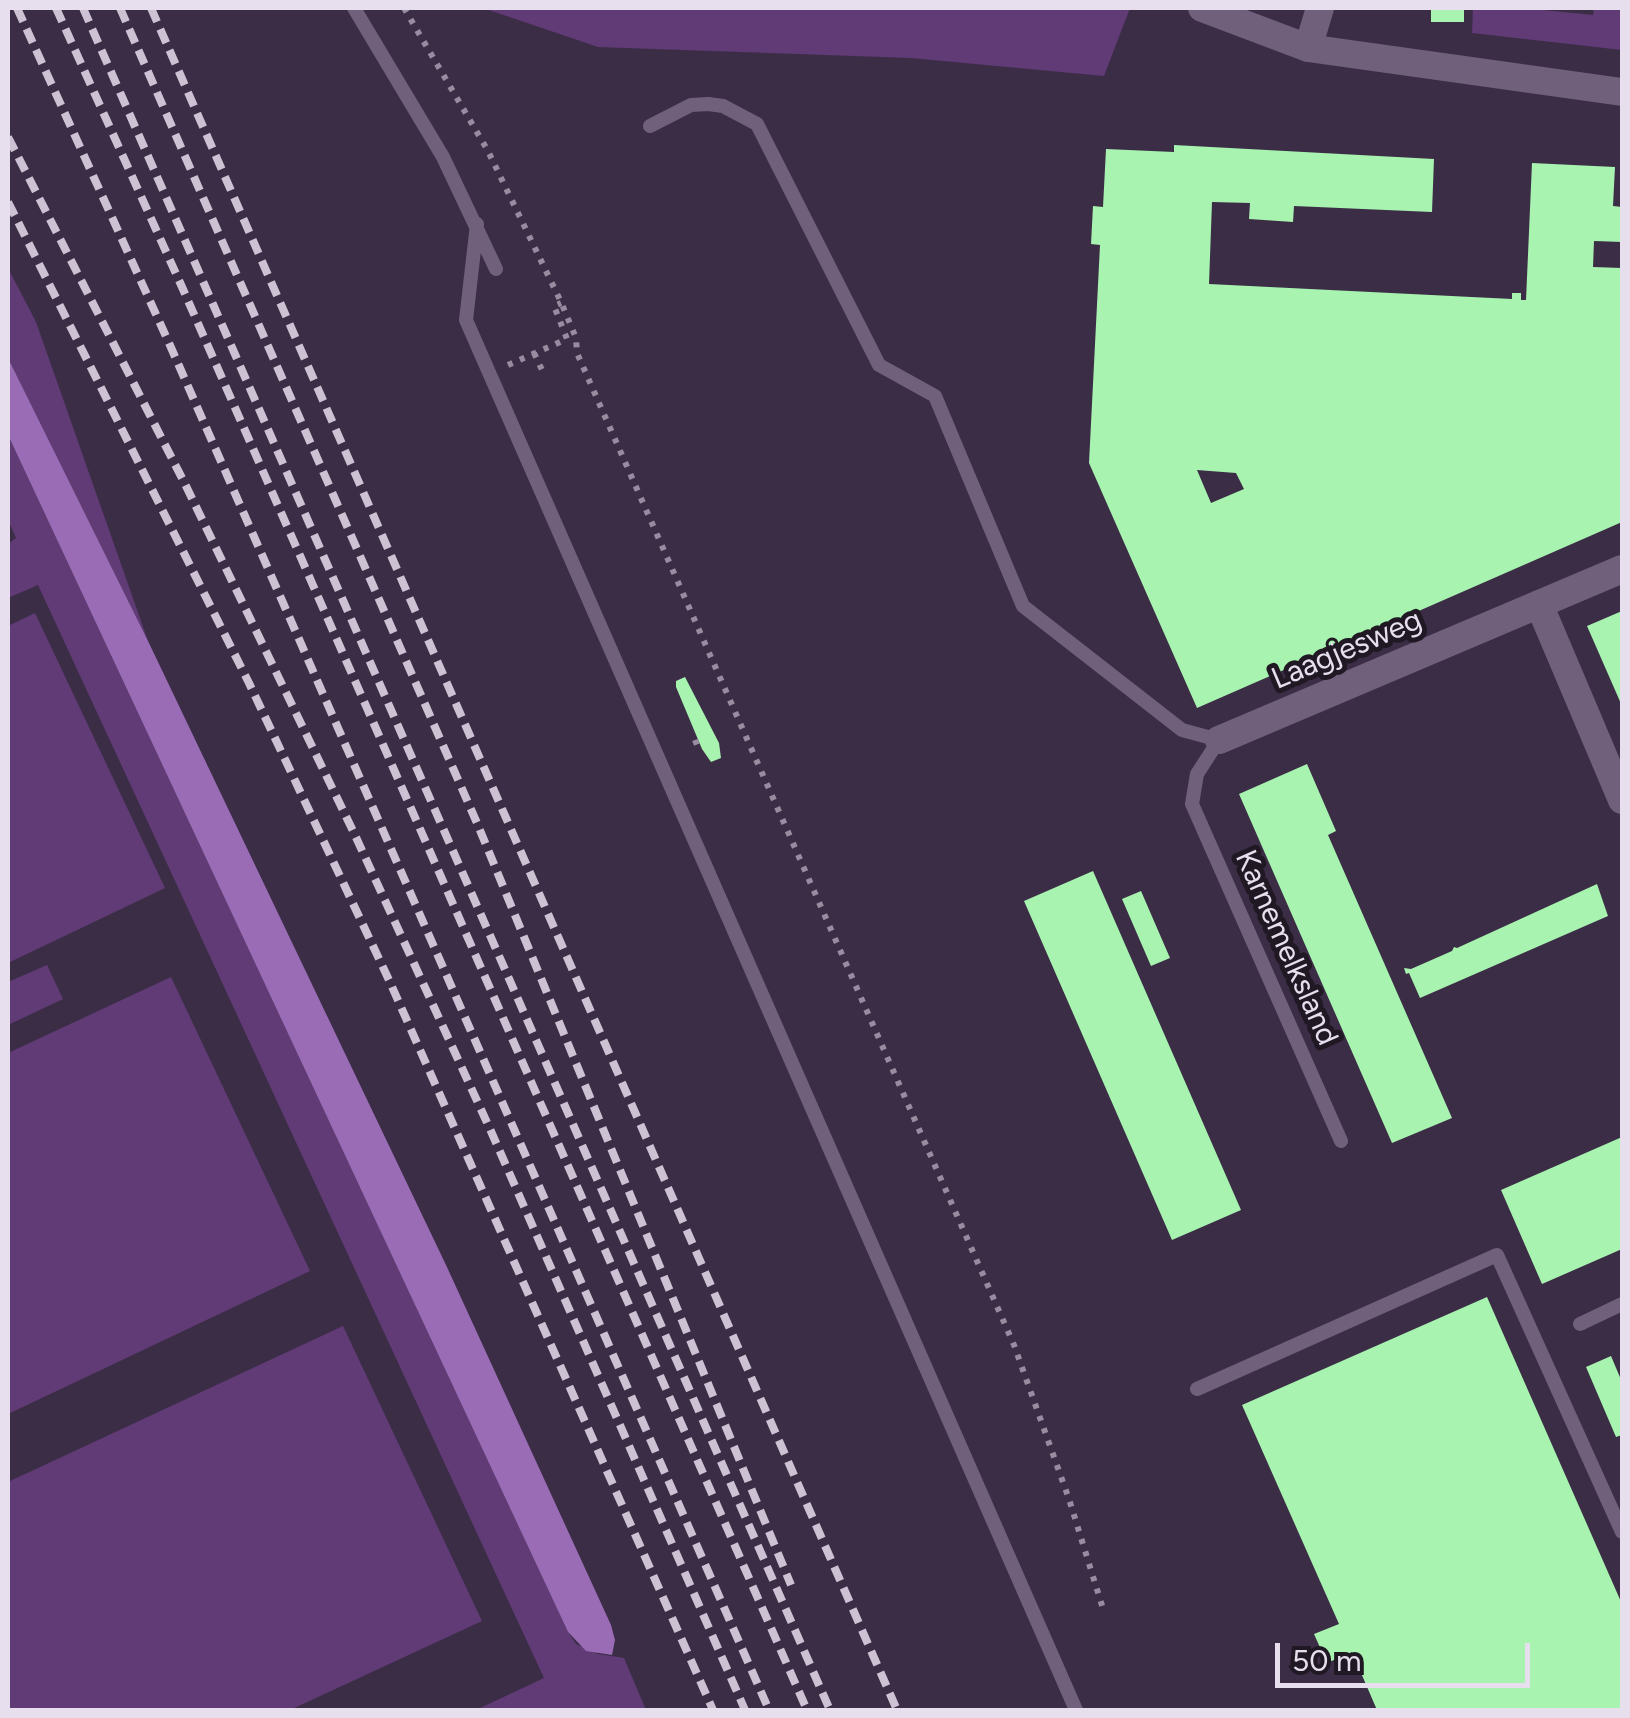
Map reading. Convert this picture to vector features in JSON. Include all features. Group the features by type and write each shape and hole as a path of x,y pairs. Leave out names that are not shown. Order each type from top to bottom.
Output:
{"street":[{"path":"1202,8 1308,48 1622,92"},
{"path":"1308,48 1320,8"},
{"name":"Laagjesweg","path":"1220,740 1622,569"},
{"path":"1539,604 1622,800"}],"lane":[{"path":"354,8 420,114 496,269"},
{"path":"650,126 691,105 708,104 723,106 757,124 879,365 935,396 1023,606 1182,730 1220,740"},
{"path":"477,224 466,320 1076,1710"},
{"name":"Karnemelksland","path":"1220,740 1197,774 1192,804 1342,1141"},
{"path":"1196,1389 1497,1255 1622,1532"},
{"path":"1580,1324 1622,1304"}],"path":[{"path":"404,8 488,151 561,302 578,352 1014,1345 1104,1612"},
{"path":"507,365 567,339 554,306 561,302"},
{"path":"534,353 543,372"},
{"path":"695,740 700,750"}],"shaded area":[{"path":"483,8 1130,8 1104,76 911,58 598,47"},
{"path":"1473,8 1593,15 1594,8 1622,8 1622,50 1472,33"},
{"path":"8,268 36,322 148,641 8,358"},
{"path":"8,358 148,641 446,1265 611,1625 615,1640 612,1655 586,1651 568,1632 8,435"},
{"path":"8,435 568,1632 576,1644 598,1654 624,1658 646,1710 476,1710 544,1678 38,585 8,598 8,544 16,538 8,520"},
{"path":"35,613 165,888 8,963 8,626"},
{"path":"47,965 63,999 8,1025 8,982"},
{"path":"171,977 310,1271 8,1414 8,1053"},
{"path":"343,1326 482,1621 290,1710 8,1710 8,1482"}],"building":[{"path":"1431,8 1464,8 1464,22 1431,22"},
{"path":"1174,145 1434,159 1432,212 1294,206 1293,222 1249,219 1250,203 1212,202 1209,284 1512,299 1512,293 1521,293 1521,300 1526,300 1532,163 1615,167 1613,206 1622,207 1622,242 1594,241 1593,267 1622,268 1622,522 1197,708 1089,463 1100,245 1091,244 1093,206 1103,207 1106,149 1174,152","holes":["1197,470 1236,473 1244,489 1211,503"]},
{"path":"1622,611 1622,706 1587,626"},
{"path":"685,677 719,743 721,758 711,762 676,687 676,681"},
{"path":"1307,764 1336,831 1328,835 1452,1118 1392,1143 1239,794"},
{"path":"1093,871 1241,1210 1172,1240 1024,901"},
{"path":"1597,884 1608,916 1420,998 1409,973 1406,974 1404,968 1411,969"},
{"path":"1141,891 1170,958 1151,966 1122,899"},
{"path":"1622,1137 1622,1249 1542,1284 1501,1190"},
{"path":"1487,1297 1622,1604 1622,1710 1377,1710 1352,1652 1327,1663 1314,1634 1339,1624 1242,1405"},
{"path":"1611,1356 1622,1382 1622,1435 1616,1437 1586,1367"}],"railway":[{"path":"17,8 169,343 769,1710"},
{"path":"56,8 807,1710"},
{"path":"83,8 830,1710"},
{"path":"120,8 477,823 791,1585"},
{"path":"151,8 897,1710"},
{"path":"8,137 185,484 354,833 490,1129 745,1710"},
{"path":"8,202 249,683 389,980 713,1710"}]}
